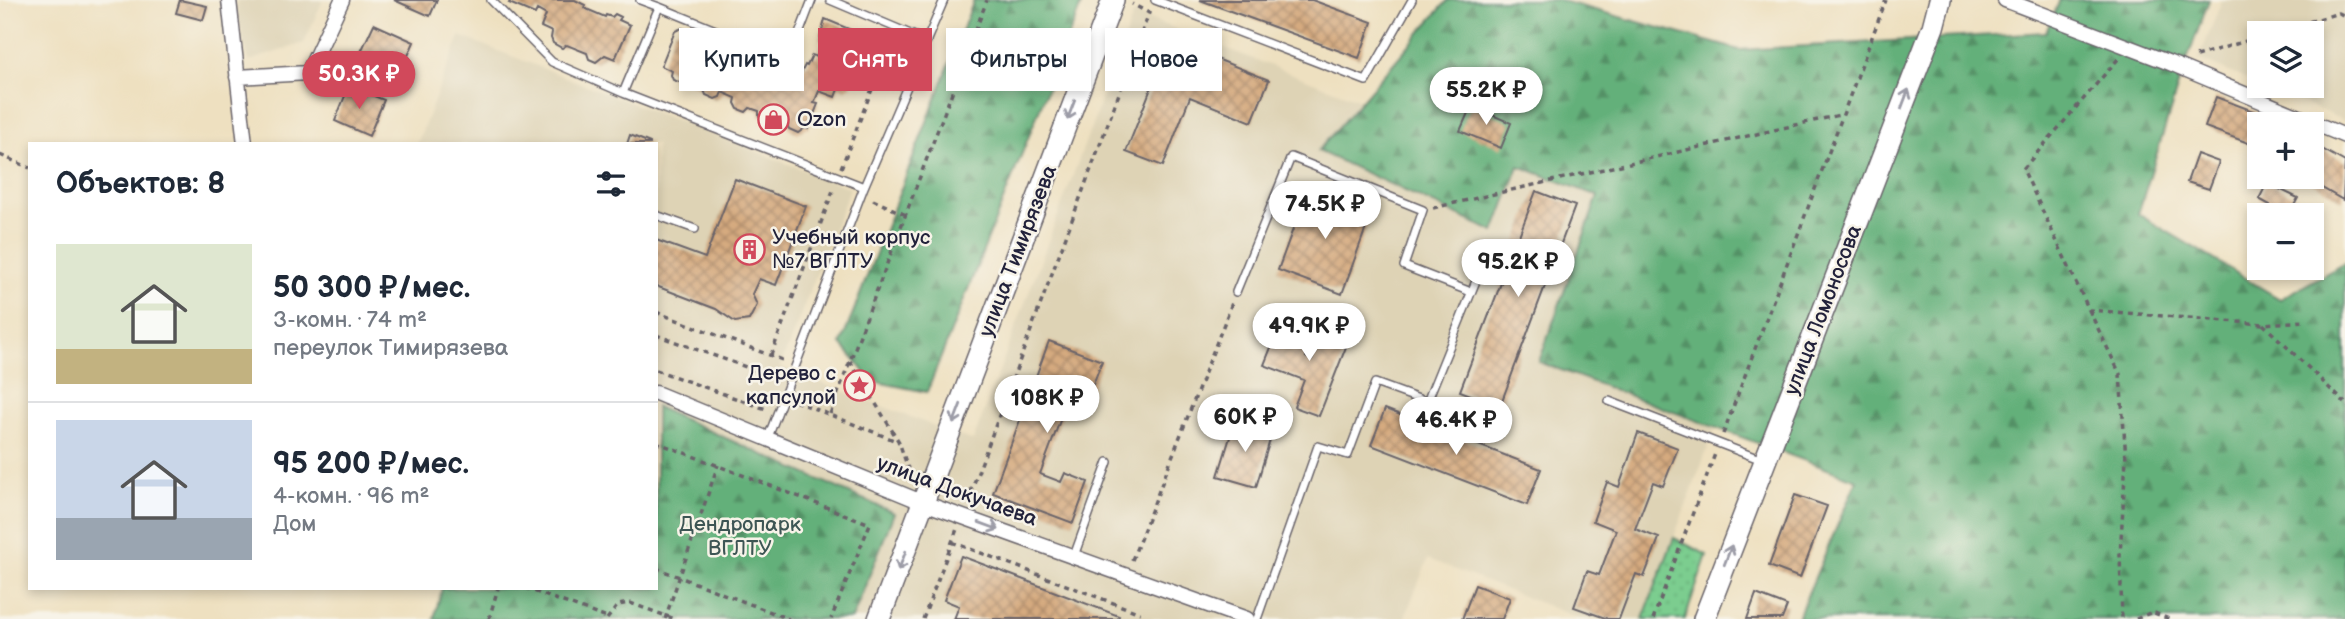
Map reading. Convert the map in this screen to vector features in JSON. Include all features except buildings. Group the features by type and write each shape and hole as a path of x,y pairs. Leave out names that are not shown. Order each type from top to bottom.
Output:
{"main road":[{"name":"улица Тимирязева","path":"879,619 1113,0"},
{"name":"улица Ломоносова","path":"1703,619 1933,27 1940,0"}],"street":[{"path":"237,77 308,73 342,0"},
{"path":"2005,0 2170,63 2345,136"},
{"path":"226,1 245,142"},
{"name":"улица Докучаева","path":"658,394 924,503 1247,619"}],"lane":[{"path":"491,0 552,62 623,93 838,177 863,191"},
{"path":"640,0 789,61 812,0"},
{"path":"830,0 896,28"},
{"path":"932,29 944,0"},
{"path":"1155,0 1366,81 1412,0"},
{"path":"623,93 659,7"},
{"path":"767,440 863,191 906,91"},
{"path":"1236,292 1291,157 1423,210 1404,266 1471,292"},
{"path":"658,216 695,229"},
{"path":"1257,619 1318,446 1348,455 1375,383 1427,402 1482,266"},
{"path":"1609,401 1765,461"},
{"path":"1073,556 1108,461"}],"path":[{"path":"830,414 987,0"},
{"path":"923,619 1149,13 1123,0"},
{"path":"1653,619 1886,0"},
{"path":"2312,21 2339,13 2345,16"},
{"path":"2170,63 2247,41"},
{"path":"2122,619 2120,555 2126,459 2120,374 2023,169 2128,47"},
{"path":"771,355 871,91"},
{"path":"1423,210 1844,114"},
{"path":"0,155 28,167"},
{"path":"863,191 905,215"},
{"path":"1126,575 1236,292"},
{"path":"2089,310 2263,324 2305,321"},
{"path":"658,313 796,365"},
{"path":"2263,324 2345,403"},
{"path":"658,336 789,383"},
{"path":"783,397 900,442 850,361"},
{"path":"658,371 777,413"},
{"path":"658,443 870,524 831,619"},
{"path":"666,617 718,465"},
{"path":"952,542 1140,614"},
{"path":"658,569 789,619"},
{"path":"489,619 497,590"},
{"path":"530,590 607,618 618,605 630,603 674,619"},
{"path":"2136,619 2152,612 2169,619"}],"shaded area":[{"path":"237,0 323,0 304,43 249,61 238,19"},
{"path":"2222,0 2345,0 2345,121 2290,98 2324,98 2324,21 2247,21 2247,80 2199,59"},
{"path":"1134,13 1173,28 1128,28"},
{"path":"460,36 850,188 780,367 973,441 1105,90 1222,91 1222,47 1676,222 1717,424 1643,619 1581,619 1428,559 1404,619 444,619 642,590 658,590 658,142 418,142"}],"green space":[{"path":"974,0 1083,0 1072,28 963,28"},
{"path":"1448,0 1559,0 1739,50 2046,32 2060,0 2209,0 2181,76 2138,214 2280,299 2314,280 2324,280 2324,275 2345,263 2345,619 1797,619 1857,480 1539,362 1598,196 1519,166 1494,232 1318,151"},
{"path":"946,72 946,91 1047,91 927,392 872,381 841,344"},
{"name":"Дендропарк ВГЛТУ","path":"658,408 894,513 852,619 434,619 441,590 658,590"},
{"path":"1674,538 1707,555 1685,619 1643,619"}],"place":[{"name":"Ozon","path":"774,119"},
{"name":"Учебный корпус №7 ВГЛТУ","path":"749,249"},
{"name":"Дерево с капсулой","path":"859,385"}]}
